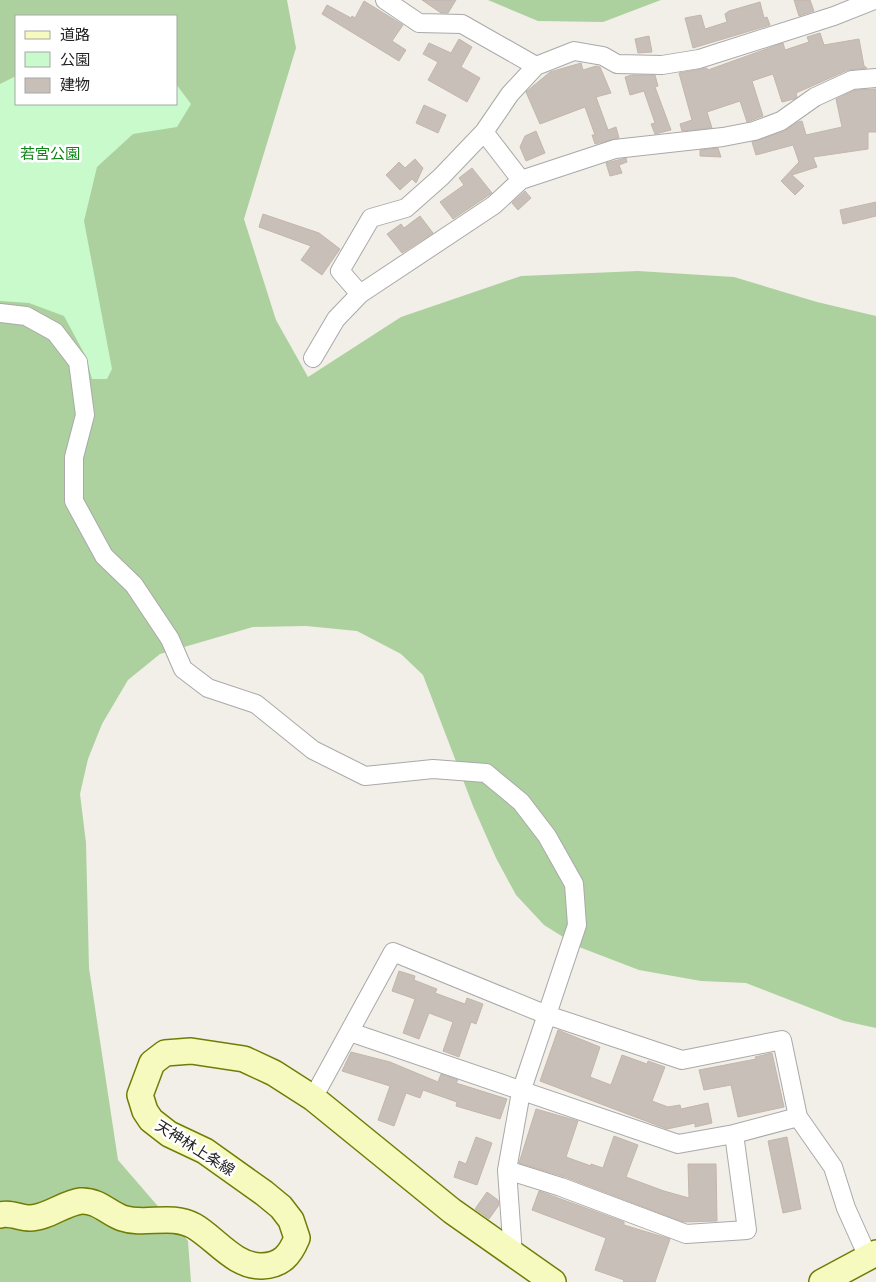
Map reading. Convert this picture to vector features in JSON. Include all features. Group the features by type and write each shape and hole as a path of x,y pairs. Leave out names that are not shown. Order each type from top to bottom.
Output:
{"main road":[{"name":"天神林上条線","path":"0,1215 5,1213 31,1218 81,1201 101,1205 123,1218 144,1220 174,1219 193,1225 225,1251 241,1260 260,1266 279,1263 291,1253 297,1238 291,1220 281,1207 205,1151 170,1134 151,1120 145,1111 140,1094 152,1063 165,1054 191,1051 244,1059 274,1073 313,1098 452,1212 553,1282"},
{"path":"822,1282 872,1255"}],"street":[{"path":"385,0 419,23 462,24 536,66"},
{"path":"360,294 340,271 371,218 406,208 441,177 484,132 510,94 536,66 574,51 603,56 617,64 662,65 699,59 834,16 873,0"},
{"path":"313,358 336,319 360,294 494,205 521,180 615,149 723,137 754,131 781,121 815,96 852,80 876,78"},
{"path":"484,132 521,180"},
{"path":"0,313 26,316 56,332 78,362 85,415 74,457 74,501 104,556 134,585 170,639 183,669 208,688 256,704 314,750 364,776 433,769 486,773 526,809 548,836 574,884 577,925 521,1092 507,1170 513,1255"},
{"path":"313,1098 394,952 547,1015 682,1060 782,1040 798,1117 832,1167 846,1208 872,1255"},
{"path":"350,1032 521,1092 678,1144 734,1134 798,1117"},
{"path":"507,1170 561,1187 686,1234 747,1230 734,1134"}],"green space":[{"path":"0,0 287,0 296,48 244,219 276,320 308,377 401,317 521,276 638,271 734,277 817,302 876,316 876,1028 844,1021 746,983 701,981 639,970 579,947 544,925 516,895 496,858 473,806 423,675 401,654 357,631 306,626 253,627 160,654 128,680 102,724 88,759 80,794 86,843 89,968 118,1160 188,1241 191,1282 0,1282"},
{"path":"488,0 661,0 603,22 538,21"},
{"name":"若宮公園","path":"15,76 15,105 178,105 178,87 191,104 177,127 133,134 97,167 84,221 112,369 107,379 92,379 85,355 64,316 29,303 0,301 0,84"}],"building":[{"path":"422,0 456,0 448,13 441,13"},
{"path":"794,0 810,0 814,11 799,16"},
{"path":"364,1 403,25 392,41 406,50 399,61 322,14 327,5 351,18 352,16 355,18"},
{"path":"760,2 764,18 767,17 770,25 693,48 685,18 701,15 705,29 727,22 725,14 729,11"},
{"path":"820,33 824,45 859,39 864,66 867,68 848,70 796,93 797,97 794,99 782,102 773,74 752,81 763,116 747,122 740,101 707,112 712,128 682,131 680,124 692,120 679,73 707,68 708,70 783,43 785,50 809,42 807,37"},
{"path":"649,36 652,52 638,53 635,39"},
{"path":"459,39 472,47 461,67 480,78 467,102 428,80 438,62 423,54 429,43 451,53"},
{"path":"581,63 583,70 596,66 600,67 611,93 596,97 608,130 616,127 619,138 595,144 592,135 595,135 585,107 540,124 526,92 550,72"},
{"path":"632,75 655,75 658,86 655,87 671,130 655,134 651,124 655,123 644,91 630,95 625,77"},
{"path":"876,89 876,132 868,132 868,149 813,157 817,167 792,175 804,186 795,195 781,181 799,162 793,145 756,155 752,142 785,131 798,122 802,121 806,135 842,127 836,99 855,90"},
{"path":"424,105 446,115 438,133 416,123"},
{"path":"536,131 545,153 526,161 520,147 525,136"},
{"path":"718,148 721,157 700,156 700,150"},
{"path":"626,158 627,162 619,165 622,173 610,176 606,163"},
{"path":"415,159 423,168 416,183 412,179 400,190 386,175 399,162 405,168"},
{"path":"472,168 492,193 453,219 440,202 464,185 459,178"},
{"path":"525,191 531,198 518,210 512,203"},
{"path":"876,202 876,216 843,224 840,210"},
{"path":"263,214 319,233 340,249 322,275 301,260 311,246 259,227"},
{"path":"420,216 433,233 402,253 387,234 401,224 404,228"},
{"path":"399,971 415,976 414,980 437,989 435,993 465,1004 467,998 483,1004 476,1024 471,1022 459,1057 443,1051 453,1022 429,1013 419,1039 403,1033 415,999 392,991"},
{"path":"558,1030 600,1047 590,1077 611,1085 622,1055 647,1064 648,1061 665,1067 652,1101 668,1107 680,1105 681,1109 708,1103 712,1123 695,1127 695,1123 667,1129 540,1081"},
{"path":"351,1052 390,1062 438,1082 441,1074 458,1080 456,1083 507,1099 500,1119 456,1106 457,1102 423,1090 420,1098 406,1093 394,1126 378,1120 390,1086 342,1071"},
{"path":"772,1053 784,1107 738,1117 731,1085 704,1090 699,1070 756,1059 755,1057"},
{"path":"536,1109 578,1121 566,1157 591,1166 591,1164 603,1168 614,1136 638,1145 626,1177 664,1191 689,1198 688,1164 716,1164 717,1221 683,1222 565,1177 519,1163"},
{"path":"476,1137 492,1143 477,1185 454,1177 459,1161 466,1164"},
{"path":"787,1137 801,1209 783,1213 768,1141"},
{"path":"539,1191 624,1222 624,1225 670,1239 655,1282 623,1282 624,1280 595,1270 606,1238 532,1210"},
{"path":"487,1192 498,1200 499,1205 489,1219 475,1209"}]}
